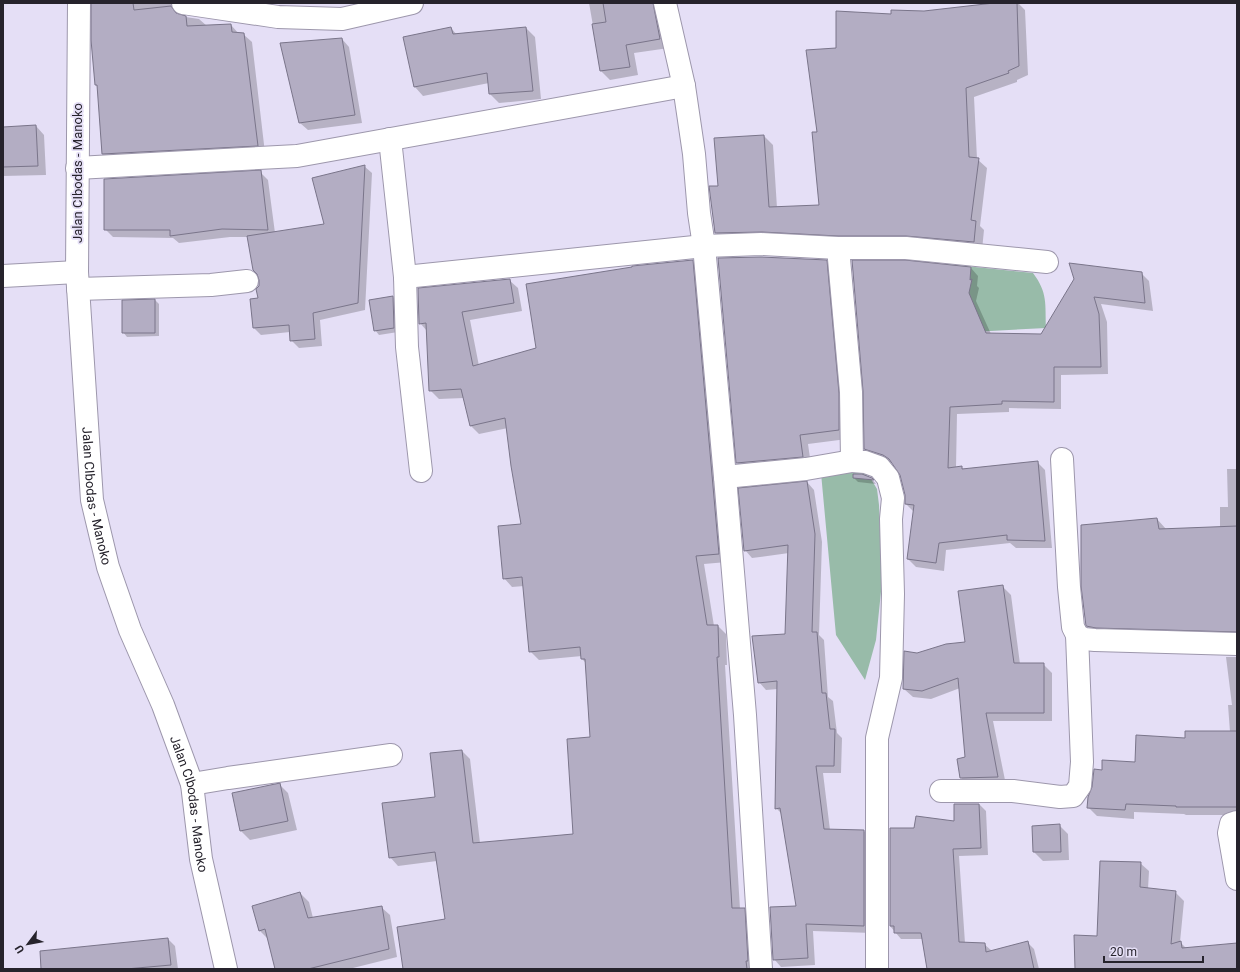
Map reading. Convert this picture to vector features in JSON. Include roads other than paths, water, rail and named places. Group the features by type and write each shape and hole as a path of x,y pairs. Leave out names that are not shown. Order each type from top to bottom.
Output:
{"street":[{"name":"Jalan CIbodas - Manoko","path":"79,3 77,281 94,508 108,566 125,616 162,705 192,784 201,859 226,969"},
{"path":"183,3 278,17 342,19 412,3"},
{"path":"665,3 684,86 694,154 699,213 704,246 745,716 761,969"},
{"path":"77,168 297,156 684,86"},
{"path":"390,139 405,277 407,348 421,471"},
{"path":"405,277 704,246 760,244 838,248 906,248 1047,262"},
{"path":"838,248 851,392 852,461"},
{"path":"3,276 77,281 211,284 247,281"},
{"path":"941,791 1013,791 1060,797 1073,796 1080,786 1082,762 1077,635 1073,627 1062,459"},
{"path":"725,477 806,469 852,461 865,462 879,467 888,478 893,498 890,519 893,594 891,678 878,738 877,969"},
{"path":"1077,635 1084,639 1095,640 1237,644"},
{"path":"192,784 391,755"},
{"path":"1237,822 1231,824 1229,833 1237,879"}]}
